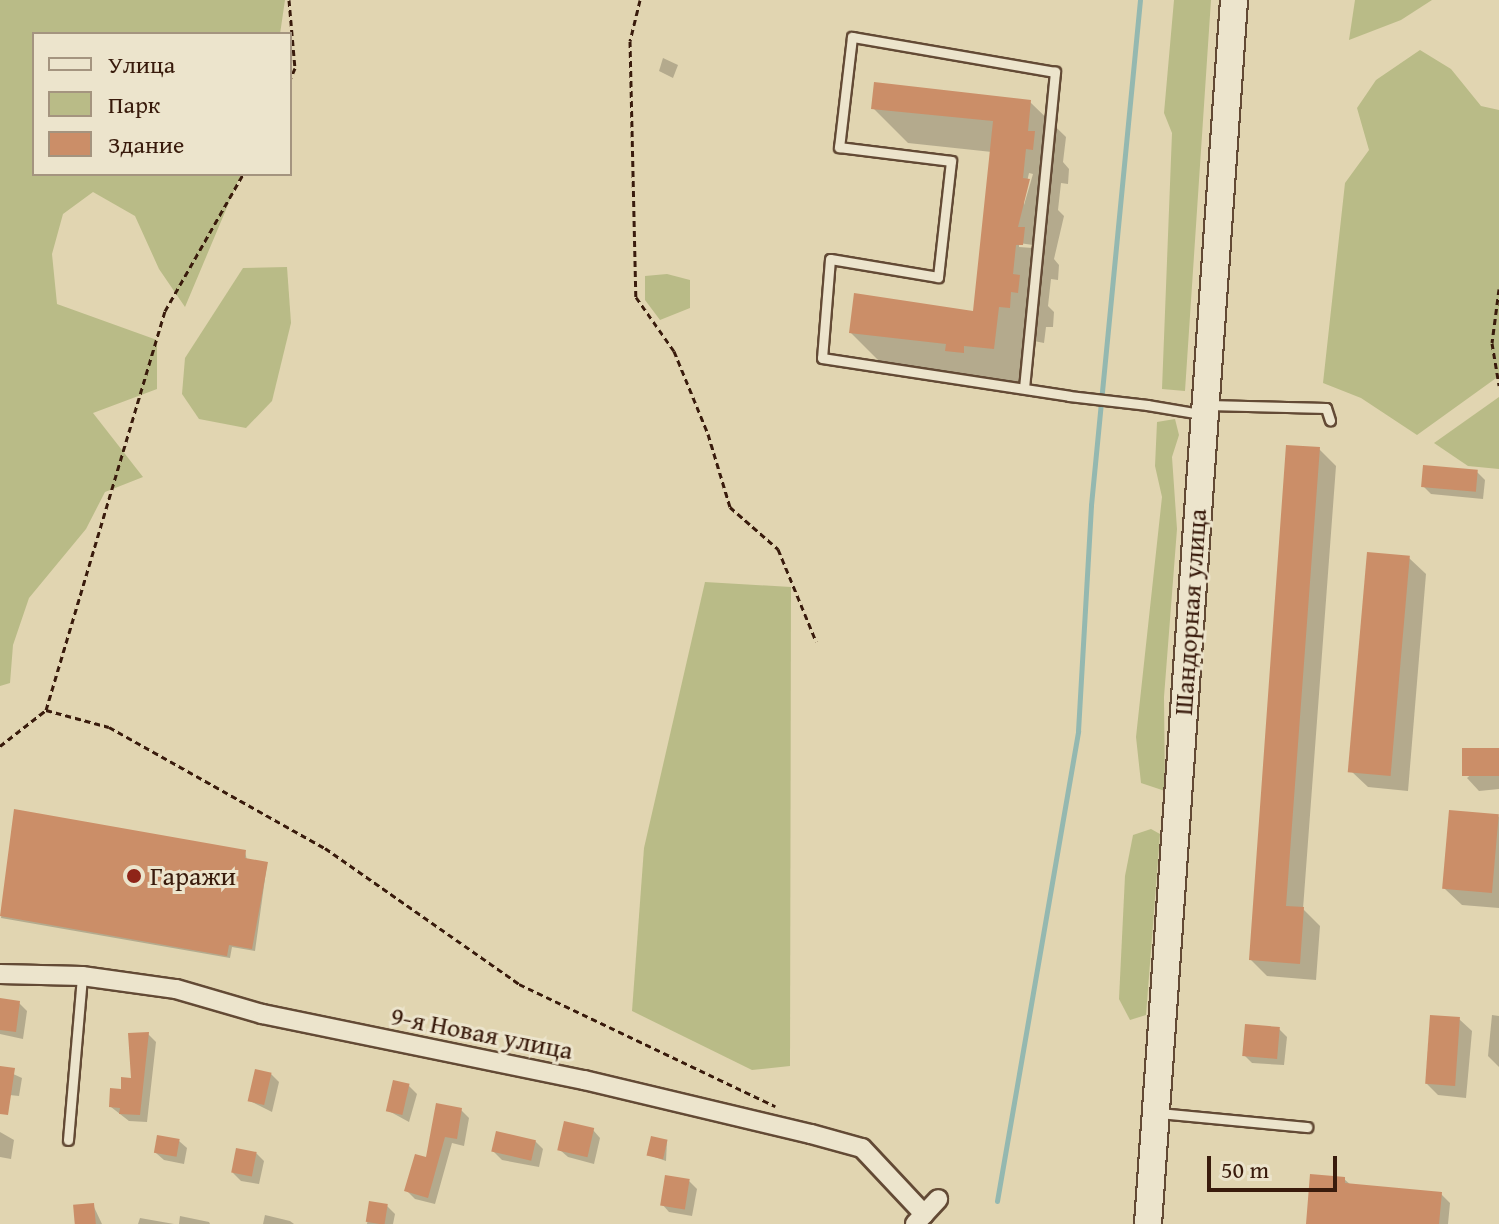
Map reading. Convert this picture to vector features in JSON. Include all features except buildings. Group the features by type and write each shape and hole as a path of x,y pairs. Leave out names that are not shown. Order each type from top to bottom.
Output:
{"street":[{"name":"Шандорная улица","path":"1148,1224 1234,0"},
{"name":"9-я Новая улица","path":"0,974 82,976 176,989 262,1014 584,1080 862,1148 920,1219"},
{"path":"920,1219 938,1199"}],"lane":[{"path":"1024,388 1055,72 852,37 839,147 951,161 938,277 830,259 822,358 1024,388 1205,410 1326,408 1330,420"},
{"path":"68,1140 82,976"},
{"path":"1155,1112 1307,1127"}],"path":[{"path":"289,0 292,32"},
{"path":"640,0 630,41 636,297 674,351 708,434 730,507 778,549 816,641"},
{"path":"292,34 295,68 292,75"},
{"path":"0,746 46,710 165,311 242,176"},
{"path":"1499,289 1492,343 1499,385"},
{"path":"46,710 109,727 325,848 519,984 776,1107"}],"green space":[{"path":"0,0 285,0 280,32 32,32 32,176 240,176 185,307 159,269 135,216 93,192 63,214 52,254 57,304 157,340 157,389 93,413 143,477 105,492 86,529 29,598 13,645 10,683 0,686"},
{"path":"1174,0 1211,0 1185,391 1162,389 1172,133 1164,113"},
{"path":"1355,0 1432,0 1401,20 1349,40"},
{"path":"1420,50 1451,69 1481,106 1499,110 1499,376 1417,435 1361,398 1323,383 1345,183 1369,150 1357,108 1376,80"},
{"path":"287,267 291,323 272,401 246,428 199,419 182,394 185,358 243,268"},
{"path":"667,274 690,280 690,308 660,320 645,300 645,276"},
{"path":"1499,397 1499,469 1468,466 1434,443"},
{"path":"1175,419 1179,435 1172,457 1177,529 1164,697 1165,791 1141,783 1136,737 1162,497 1155,466 1157,422"},
{"path":"705,582 791,587 790,1066 752,1070 632,1011 644,848"},
{"path":"1151,829 1160,834 1146,1015 1130,1020 1119,999 1125,876 1133,835"}],"waterway":[{"path":"997,1201 1078,731 1091,505 1140,0"}],"place":[{"name":"Гаражи","path":"134,876"}]}
